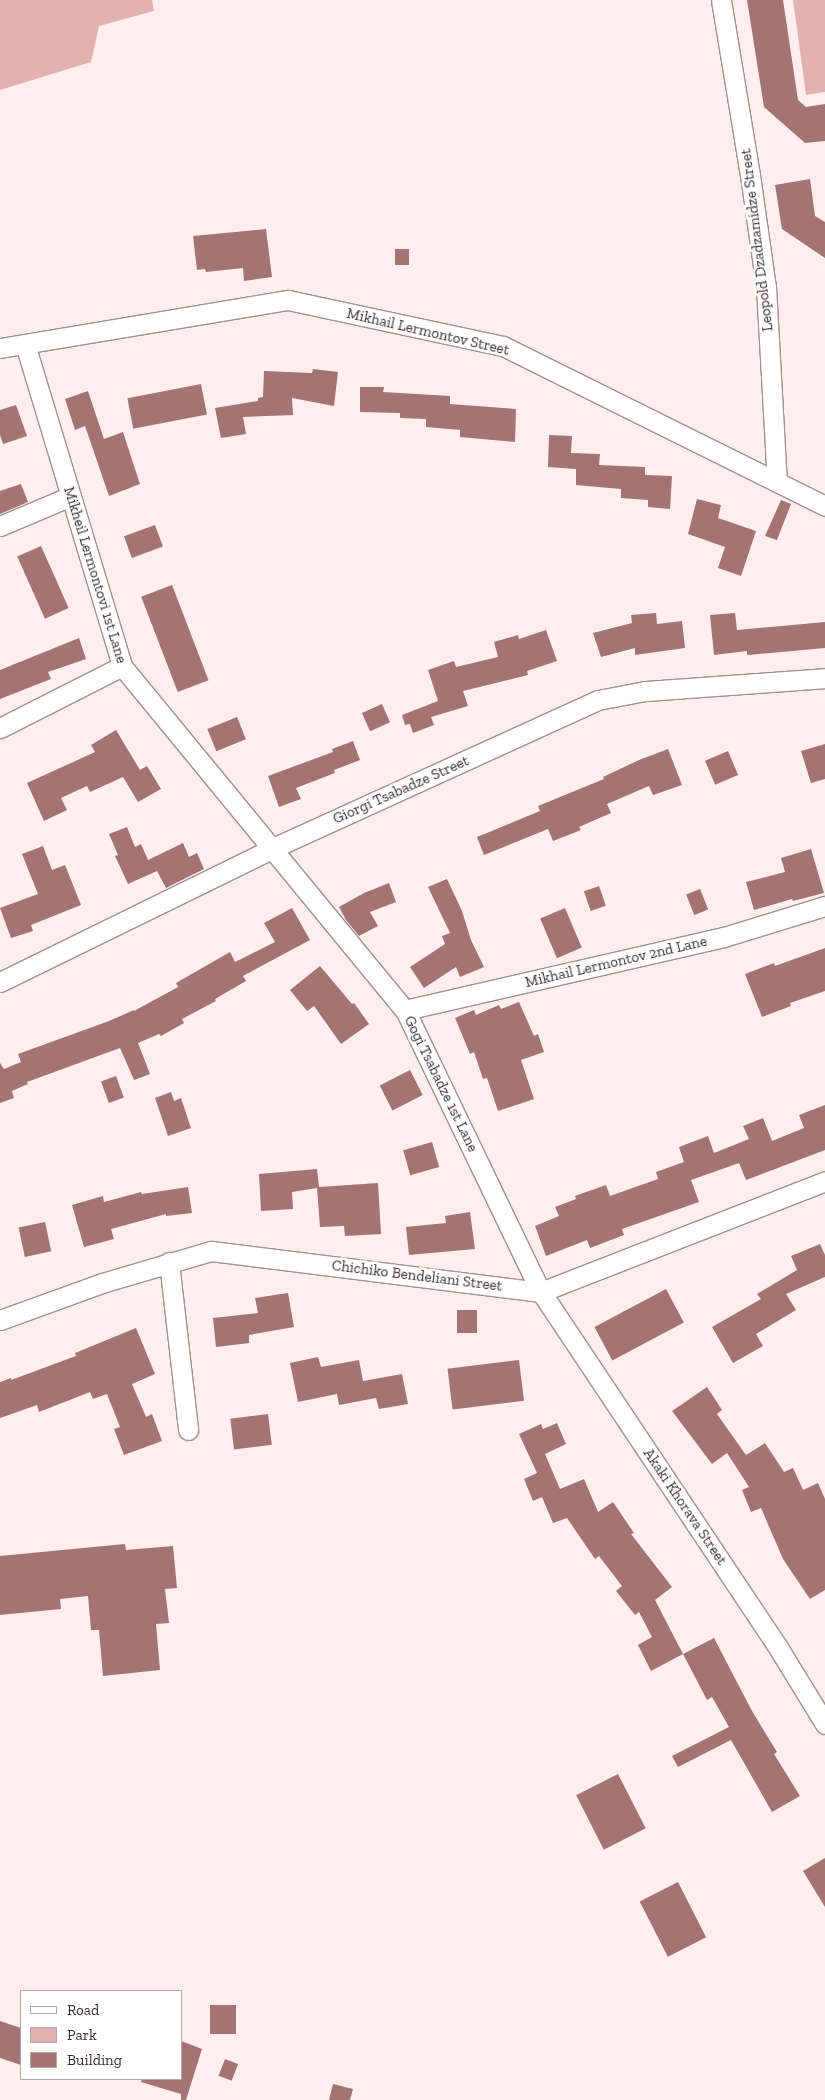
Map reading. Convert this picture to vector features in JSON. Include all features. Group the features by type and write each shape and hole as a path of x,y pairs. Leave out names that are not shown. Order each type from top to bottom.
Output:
{"street":[{"name":"Leopold Dzadzamidze Street","path":"721,0 750,175 766,287 778,481"},
{"name":"Mikhail Lermontov Street","path":"0,348 288,300 503,346 825,506"},
{"name":"Mikheil Lermontovi 1st Lane","path":"25,344 122,666 271,849"},
{"path":"0,526 71,496"},
{"path":"0,728 122,666"},
{"name":"Giorgi Tsabadze Street","path":"0,982 271,849 598,700 645,691 825,678"},
{"name":"Gogi Tsabadze 1st Lane","path":"271,849 405,1010 541,1292"},
{"name":"Mikhail Lermontov 2nd Lane","path":"405,1010 724,937 825,906"},
{"name":"Chichiko Bendeliani Street","path":"0,1320 102,1283 211,1250 541,1292 825,1181"},
{"path":"170,1262 188,1430"},
{"name":"Akaki Khorava Street","path":"541,1292 779,1649 825,1724"}],"green space":[{"path":"0,0 152,0 154,11 99,26 91,62 0,90"},
{"path":"793,0 825,0 825,92 806,95"}],"building":[{"path":"747,0 783,0 798,100 806,107 825,104 825,141 805,143 764,107"},
{"path":"810,179 815,216 825,222 825,258 782,229 775,185"},
{"path":"266,229 272,277 244,281 243,268 206,272 205,269 197,270 193,236"},
{"path":"395,249 409,249 409,265 395,265"},
{"path":"313,369 338,372 334,406 292,398 293,415 243,417 246,434 221,438 215,408 258,401 258,398 263,397 264,371 312,373"},
{"path":"201,384 207,414 133,429 127,398"},
{"path":"360,387 384,387 383,392 450,396 450,404 516,409 515,442 460,437 460,430 426,427 426,419 400,418 400,413 360,412"},
{"path":"88,391 104,439 123,432 140,484 109,496 85,426 75,430 65,399"},
{"path":"16,405 27,436 3,444 0,435 0,410"},
{"path":"549,435 572,436 571,453 600,454 599,465 645,467 645,475 672,476 670,509 648,507 648,500 621,498 621,489 576,485 576,469 548,467"},
{"path":"21,484 28,502 0,514 0,491"},
{"path":"697,499 721,505 718,518 756,531 741,576 718,568 725,547 688,534"},
{"path":"781,500 791,504 777,540 765,536"},
{"path":"155,525 163,547 132,558 124,536"},
{"path":"41,546 69,608 45,619 17,557"},
{"path":"172,585 209,680 178,692 141,597"},
{"path":"656,613 657,624 682,621 685,648 635,655 635,648 601,657 593,633 632,623 631,615"},
{"path":"735,613 737,630 825,622 825,648 747,655 747,651 714,655 710,615"},
{"path":"546,630 557,661 527,671 528,675 463,691 468,706 431,717 434,725 413,733 410,724 405,725 402,715 438,701 428,670 454,661 456,667 498,657 494,642 518,635 519,639"},
{"path":"79,638 86,659 48,672 51,679 0,699 0,670"},
{"path":"382,704 390,722 370,731 362,713"},
{"path":"237,717 246,739 216,751 207,729"},
{"path":"116,730 140,770 147,766 161,789 138,802 123,777 90,792 87,786 61,798 67,810 44,821 27,783 95,752 91,745"},
{"path":"353,741 360,760 334,770 335,773 296,788 301,799 279,807 268,776 333,752 332,749"},
{"path":"825,744 825,779 811,783 801,751"},
{"path":"668,749 682,785 653,795 649,786 607,804 611,813 579,827 581,830 553,841 548,829 484,855 477,837 540,811 538,806 604,779 603,777 639,760"},
{"path":"728,751 738,775 715,785 705,761"},
{"path":"127,827 135,847 141,844 148,860 183,843 189,857 197,853 204,869 166,888 157,871 128,884 115,856 118,855 109,834"},
{"path":"43,846 52,870 65,865 81,905 31,925 33,931 11,938 0,908 38,894 22,854"},
{"path":"811,849 824,893 793,901 792,899 754,910 746,882 785,872 781,858"},
{"path":"447,879 462,911 471,940 484,967 460,977 456,967 424,988 410,967 445,944 442,936 450,933 428,887"},
{"path":"389,883 396,902 370,912 378,926 359,936 346,920 339,907 364,893"},
{"path":"599,886 606,906 591,911 584,891"},
{"path":"700,889 708,909 694,915 686,895"},
{"path":"292,908 310,940 243,976 246,981 215,999 216,1001 182,1019 184,1023 161,1036 159,1034 138,1043 150,1074 134,1080 120,1048 27,1082 28,1084 12,1091 14,1098 0,1103 0,1063 4,1069 21,1062 18,1054 134,1011 178,987 176,983 230,952 235,962 275,942 264,923"},
{"path":"565,908 582,948 557,958 540,919"},
{"path":"825,948 825,991 790,1003 791,1006 762,1017 745,974 774,963 775,966"},
{"path":"320,966 352,1004 354,1003 369,1024 341,1044 314,1006 307,1011 290,990"},
{"path":"519,1002 534,1036 538,1034 544,1052 521,1060 534,1099 498,1111 487,1078 483,1079 474,1052 470,1054 455,1018 474,1010 476,1015 499,1005 501,1009"},
{"path":"410,1070 423,1095 392,1110 380,1085"},
{"path":"116,1076 124,1098 109,1103 101,1081"},
{"path":"171,1092 174,1101 181,1098 191,1128 168,1136 155,1098"},
{"path":"825,1105 825,1150 746,1180 739,1163 691,1180 699,1202 622,1229 624,1235 590,1248 587,1240 546,1256 535,1226 559,1216 555,1207 576,1199 575,1196 606,1185 610,1196 658,1179 656,1172 684,1162 679,1147 708,1136 714,1153 749,1139 743,1126 763,1118 772,1141 804,1128 799,1115"},
{"path":"432,1142 439,1167 410,1175 403,1150"},
{"path":"317,1169 319,1187 378,1183 381,1234 345,1236 344,1226 320,1227 317,1188 292,1192 293,1209 261,1211 259,1174"},
{"path":"188,1187 192,1213 166,1216 166,1214 111,1229 114,1239 84,1247 72,1205 103,1196 104,1202 141,1192 142,1194"},
{"path":"470,1212 475,1249 409,1255 406,1227 446,1223 445,1216"},
{"path":"45,1222 51,1251 25,1257 19,1228"},
{"path":"820,1244 825,1255 825,1277 786,1294 796,1310 756,1334 763,1346 733,1363 712,1327 761,1299 757,1294 797,1270 791,1256"},
{"path":"666,1289 684,1323 612,1361 594,1327"},
{"path":"288,1293 294,1327 249,1335 249,1343 216,1347 213,1318 258,1313 255,1298"},
{"path":"457,1310 477,1310 477,1333 457,1333"},
{"path":"136,1328 155,1374 132,1384 146,1417 152,1414 162,1441 124,1455 114,1429 120,1427 107,1394 93,1399 90,1392 39,1412 37,1405 0,1418 0,1382 11,1378 11,1380 76,1356 75,1353"},
{"path":"318,1357 321,1367 359,1360 363,1381 402,1374 408,1404 379,1409 376,1398 339,1405 337,1394 298,1402 290,1363"},
{"path":"519,1360 524,1401 453,1409 448,1369"},
{"path":"707,1387 722,1410 717,1414 746,1455 765,1443 784,1472 793,1468 803,1490 818,1483 825,1499 825,1590 810,1599 783,1559 761,1508 751,1512 742,1490 749,1487 727,1453 712,1464 672,1411"},
{"path":"268,1414 272,1445 234,1449 230,1419"},
{"path":"557,1423 566,1444 545,1454 560,1489 584,1479 598,1512 613,1502 634,1533 631,1534 672,1587 655,1600 683,1654 651,1671 638,1645 652,1637 639,1612 635,1615 616,1591 622,1586 599,1556 595,1559 567,1518 553,1523 542,1497 533,1501 524,1479 537,1473 519,1434 541,1424 543,1429"},
{"path":"125,1544 126,1550 173,1546 177,1588 165,1589 169,1623 156,1624 160,1670 103,1676 99,1630 91,1630 88,1596 60,1599 61,1609 0,1615 0,1556"},
{"path":"714,1638 752,1711 777,1752 774,1754 800,1796 772,1812 731,1740 678,1767 672,1756 729,1727 712,1697 707,1700 683,1654"},
{"path":"618,1774 646,1828 604,1850 576,1795"},
{"path":"825,1858 825,1907 803,1871"},
{"path":"678,1882 706,1937 668,1957 640,1902"},
{"path":"210,2005 236,2005 236,2034 210,2034"},
{"path":"0,2021 20,2028 20,2065 0,2058"},
{"path":"182,2041 202,2049 186,2100 181,2100 181,2094 141,2082 142,2080 182,2080"},
{"path":"225,2059 238,2064 232,2081 219,2076"},
{"path":"333,2084 353,2089 350,2100 329,2100"}]}
